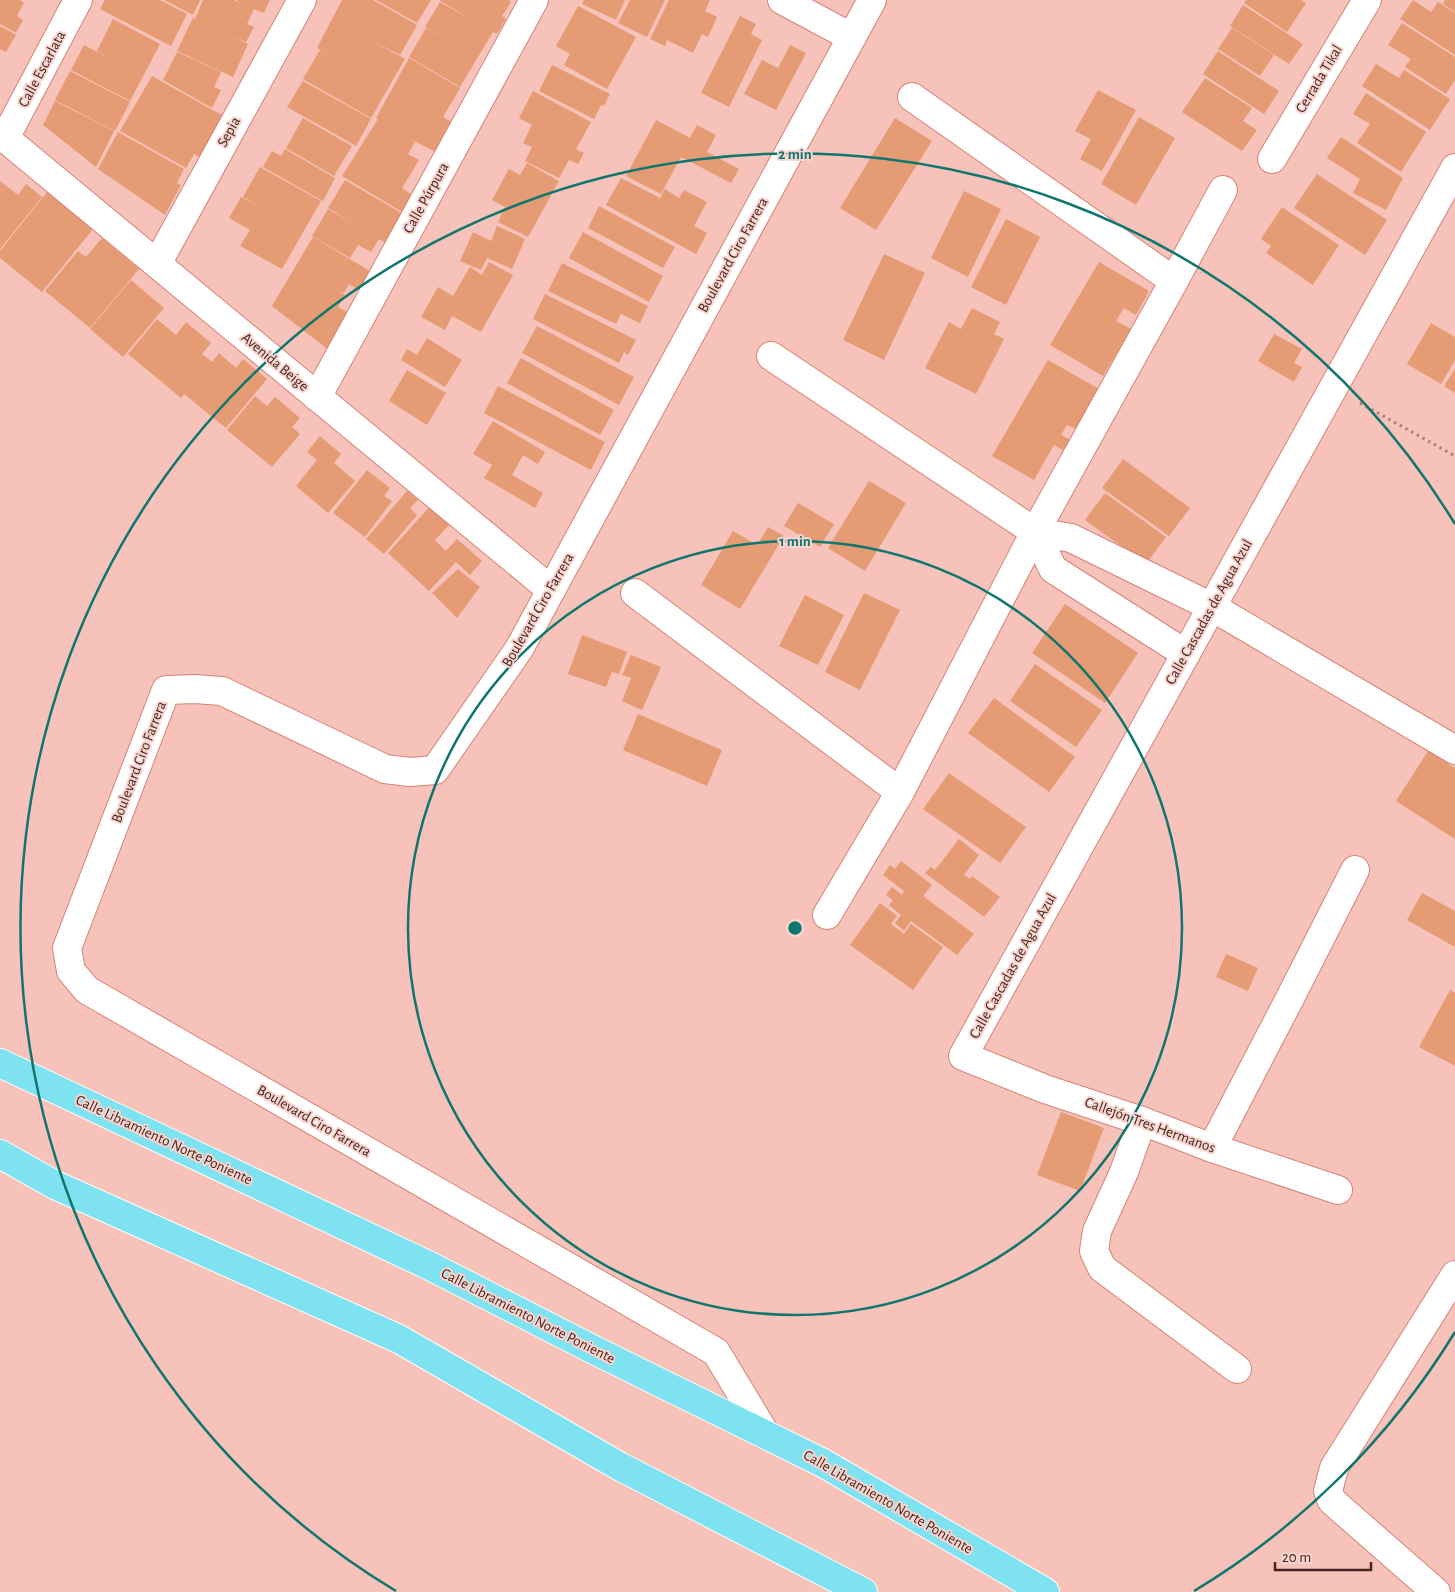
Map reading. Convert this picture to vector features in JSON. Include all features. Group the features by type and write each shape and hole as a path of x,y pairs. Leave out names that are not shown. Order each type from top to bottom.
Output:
{"highway":[{"name":"Calle Libramiento Norte Poniente","path":"0,1063 430,1266 592,1349 766,1434 823,1463 1045,1592"},
{"path":"0,1154 55,1185 399,1339 619,1466 863,1592"}],"street":[{"name":"Calle Escarlata","path":"2,136 78,0"},
{"name":"Sepia","path":"157,264 302,0"},
{"name":"Calle Púrpura","path":"317,397 534,0"},
{"path":"782,0 851,38"},
{"name":"Boulevard Ciro Farrera","path":"766,1434 716,1352 87,990 72,971 67,948 166,690 195,689 222,691 384,769 410,772 435,770 520,648 872,0"},
{"name":"Cerrada Tikal","path":"1272,159 1367,0"},
{"path":"912,97 1174,281"},
{"name":"Avenida Beige","path":"2,136 551,590"},
{"name":"Calle Cascadas de Agua Azul","path":"963,1056 1455,168"},
{"path":"827,915 900,792 1035,532 1223,190"},
{"path":"771,356 1035,532 1071,538 1212,607 1455,750"},
{"path":"1035,532 1053,569 1186,654"},
{"path":"635,593 900,792"},
{"path":"1212,1148 1354,870"},
{"name":"Callejón Tres Hermanos","path":"963,1056 1045,1089 1338,1190"},
{"path":"1142,1121 1124,1172 1097,1231 1094,1251 1102,1268 1238,1369"},
{"path":"1436,1592 1332,1501 1328,1491 1334,1468 1455,1275"}],"path":[{"path":"1333,388 1455,456"}],"building":[{"path":"0,0 20,0 24,3 17,16 23,20 16,33 0,24"},
{"path":"105,0 160,0 187,14 171,46 100,9"},
{"path":"164,0 200,0 193,15"},
{"path":"203,0 234,0 242,4 236,0 270,0 264,13 254,9 247,24 254,27 246,42 233,36 248,44 233,77 177,51 193,18 195,19"},
{"path":"342,0 373,0 417,25 400,55 369,39 405,59 371,118 303,79 320,50 367,76 317,48"},
{"path":"376,0 431,0 417,23"},
{"path":"439,0 509,0 511,2 502,16 506,19 497,34 493,32 460,87 409,57 426,28 470,53 425,27 440,2 474,21"},
{"path":"584,0 625,0 616,20 582,4"},
{"path":"630,0 665,0 647,37 618,23"},
{"path":"669,0 710,0 705,11 717,17 708,37 702,34 693,53 667,40 665,46 650,39"},
{"path":"1246,0 1301,0 1306,3 1287,32 1244,3"},
{"path":"1413,0 1431,12 1438,2 1455,13 1455,55 1400,19"},
{"path":"1445,0 1455,0 1455,12 1443,4"},
{"path":"1243,5 1303,44 1289,64 1230,26"},
{"path":"578,6 636,37 607,89 564,65 570,54 556,46"},
{"path":"740,16 756,24 751,34 762,40 729,107 701,93"},
{"path":"113,19 160,44 130,101 71,70 84,45 113,60 97,51"},
{"path":"1402,23 1455,57 1455,80 1446,94 1405,67 1411,59 1388,45"},
{"path":"0,26 16,35 6,52 0,49"},
{"path":"1232,28 1274,55 1260,76 1218,49"},
{"path":"790,45 806,53 776,110 744,94 762,60 778,68"},
{"path":"1218,51 1279,91 1264,114 1203,74"},
{"path":"177,52 221,72 214,87 221,90 212,108 163,80"},
{"path":"409,58 460,88 443,117 452,122 435,152 409,138 415,142 408,154 419,160 402,188 414,196 404,213 342,176 378,119 376,118"},
{"path":"1376,64 1399,78 1404,70 1450,99 1430,130 1362,86"},
{"path":"552,65 610,94 604,106 601,105 594,119 539,91"},
{"path":"70,71 130,102 115,131 55,100"},
{"path":"152,76 227,118 205,161 194,154 186,168 120,131"},
{"path":"1205,78 1252,108 1243,121 1257,130 1242,151 1182,112"},
{"path":"303,81 371,119 356,146 287,107"},
{"path":"1098,90 1136,110 1102,171 1080,159 1091,139 1075,131"},
{"path":"533,91 591,122 576,149 584,153 578,164 569,160 559,178 525,161 532,147 523,143 532,125 519,118"},
{"path":"1366,93 1426,132 1401,172 1357,143 1370,124 1353,114"},
{"path":"55,101 114,131 96,167 43,125"},
{"path":"1139,117 1175,138 1136,205 1101,184"},
{"path":"303,118 352,146 334,176 286,148"},
{"path":"895,118 932,141 876,230 840,208"},
{"path":"656,120 690,138 697,125 716,135 707,152 739,169 731,183 681,157 661,194 626,176"},
{"path":"118,132 184,169 177,183 181,185 165,215 98,169"},
{"path":"1341,137 1403,178 1386,210 1353,193 1360,179 1327,158"},
{"path":"285,149 335,178 323,201 263,167 272,151 281,156"},
{"path":"527,163 559,181 528,237 498,222 505,207 492,200 509,169 520,175"},
{"path":"260,167 321,201 282,269 240,246 250,230 229,218 241,197 259,206 243,197"},
{"path":"1317,174 1387,220 1365,255 1294,208"},
{"path":"621,178 660,198 665,189 679,198 684,190 707,202 694,226 707,233 696,254 606,205"},
{"path":"345,180 408,217 391,246 379,239 371,252 358,245 350,258 312,236 328,209 358,226 328,208"},
{"path":"0,181 18,195 26,184 42,197 0,249"},
{"path":"964,191 1001,209 968,277 931,258"},
{"path":"47,192 93,229 42,292 0,258 0,251"},
{"path":"599,206 675,247 663,268 588,228"},
{"path":"1282,207 1339,245 1313,285 1266,253 1271,246 1261,239"},
{"path":"1006,219 1040,237 1006,305 971,287"},
{"path":"497,226 525,239 512,269 487,258 481,270 460,261 473,232 491,241"},
{"path":"583,232 663,276 649,302 569,258"},
{"path":"313,237 373,273 362,292 349,284 344,293 336,290 345,295 338,307 350,314 329,350 272,306"},
{"path":"102,238 139,269 90,328 45,291 78,251 86,257"},
{"path":"884,254 925,273 884,360 843,340"},
{"path":"489,262 513,275 481,332 452,316 445,330 421,317 438,287 453,296 470,267 482,275"},
{"path":"1099,262 1149,291 1136,315 1124,308 1116,321 1131,329 1103,376 1050,345"},
{"path":"562,263 648,306 640,323 621,314 616,324 548,291"},
{"path":"131,280 164,308 123,357 90,329"},
{"path":"545,294 636,340 628,355 624,352 619,363 533,319"},
{"path":"972,308 1000,322 994,334 1004,339 976,394 925,368 949,322 961,329"},
{"path":"157,319 176,335 186,322 211,343 202,354 212,362 219,353 236,368 243,359 267,379 226,428 184,394 181,398 128,354"},
{"path":"1431,323 1455,337 1455,360 1441,384 1407,364"},
{"path":"537,326 634,377 619,405 522,353"},
{"path":"1274,334 1302,349 1294,363 1302,367 1294,382 1258,361"},
{"path":"427,338 462,360 445,387 401,360 407,349 417,355"},
{"path":"521,358 614,410 600,435 507,383"},
{"path":"1048,360 1101,390 1078,430 1067,425 1061,435 1072,441 1066,452 1054,445 1034,480 992,456"},
{"path":"1455,369 1455,393 1444,386"},
{"path":"407,370 446,393 427,425 389,401"},
{"path":"498,386 605,442 591,470 484,413"},
{"path":"255,396 267,406 275,397 300,418 292,427 300,434 272,467 227,430"},
{"path":"493,421 545,452 538,464 523,455 512,475 543,493 535,508 484,478 492,465 473,454"},
{"path":"320,436 341,454 334,463 355,481 328,513 296,486 317,460 307,452"},
{"path":"1123,459 1190,508 1169,536 1102,488"},
{"path":"367,470 390,488 384,496 392,501 365,537 333,513"},
{"path":"869,481 906,503 865,571 828,548"},
{"path":"407,491 418,500 410,508 417,515 384,554 366,539"},
{"path":"1105,493 1166,537 1146,564 1085,520"},
{"path":"798,503 834,524 820,547 784,526"},
{"path":"432,504 452,522 435,540 446,551 457,539 482,561 470,575 456,562 429,591 388,553"},
{"path":"768,527 784,536 740,609 701,585 733,531 757,545"},
{"path":"458,569 480,587 457,618 432,593"},
{"path":"864,593 900,610 860,690 825,672"},
{"path":"805,595 844,615 818,665 779,646"},
{"path":"1065,604 1138,653 1105,703 1032,653"},
{"path":"582,635 627,652 619,674 612,672 606,687 568,674"},
{"path":"631,655 661,667 642,710 622,701 631,678 622,675"},
{"path":"1035,664 1102,710 1076,747 1010,701"},
{"path":"994,698 1075,757 1049,792 968,733"},
{"path":"638,714 722,750 707,786 623,750"},
{"path":"1428,751 1455,768 1455,839 1396,801"},
{"path":"949,773 1026,827 1000,863 923,809"},
{"path":"959,839 979,855 964,875 970,879 972,876 1000,897 984,917 925,873 931,867 935,870"},
{"path":"901,861 932,885 923,896 974,934 957,955 911,921 904,931 895,923 901,915 889,905 893,900 886,895 892,887 902,895 904,891 883,875 890,865 895,869"},
{"path":"1422,893 1455,911 1455,947 1407,920"},
{"path":"880,903 897,916 891,924 904,934 911,924 943,947 913,990 850,945"},
{"path":"1226,954 1258,968 1248,991 1216,977"},
{"path":"1450,990 1455,993 1455,1066 1419,1047"},
{"path":"1061,1112 1104,1128 1080,1191 1037,1175"}]}
